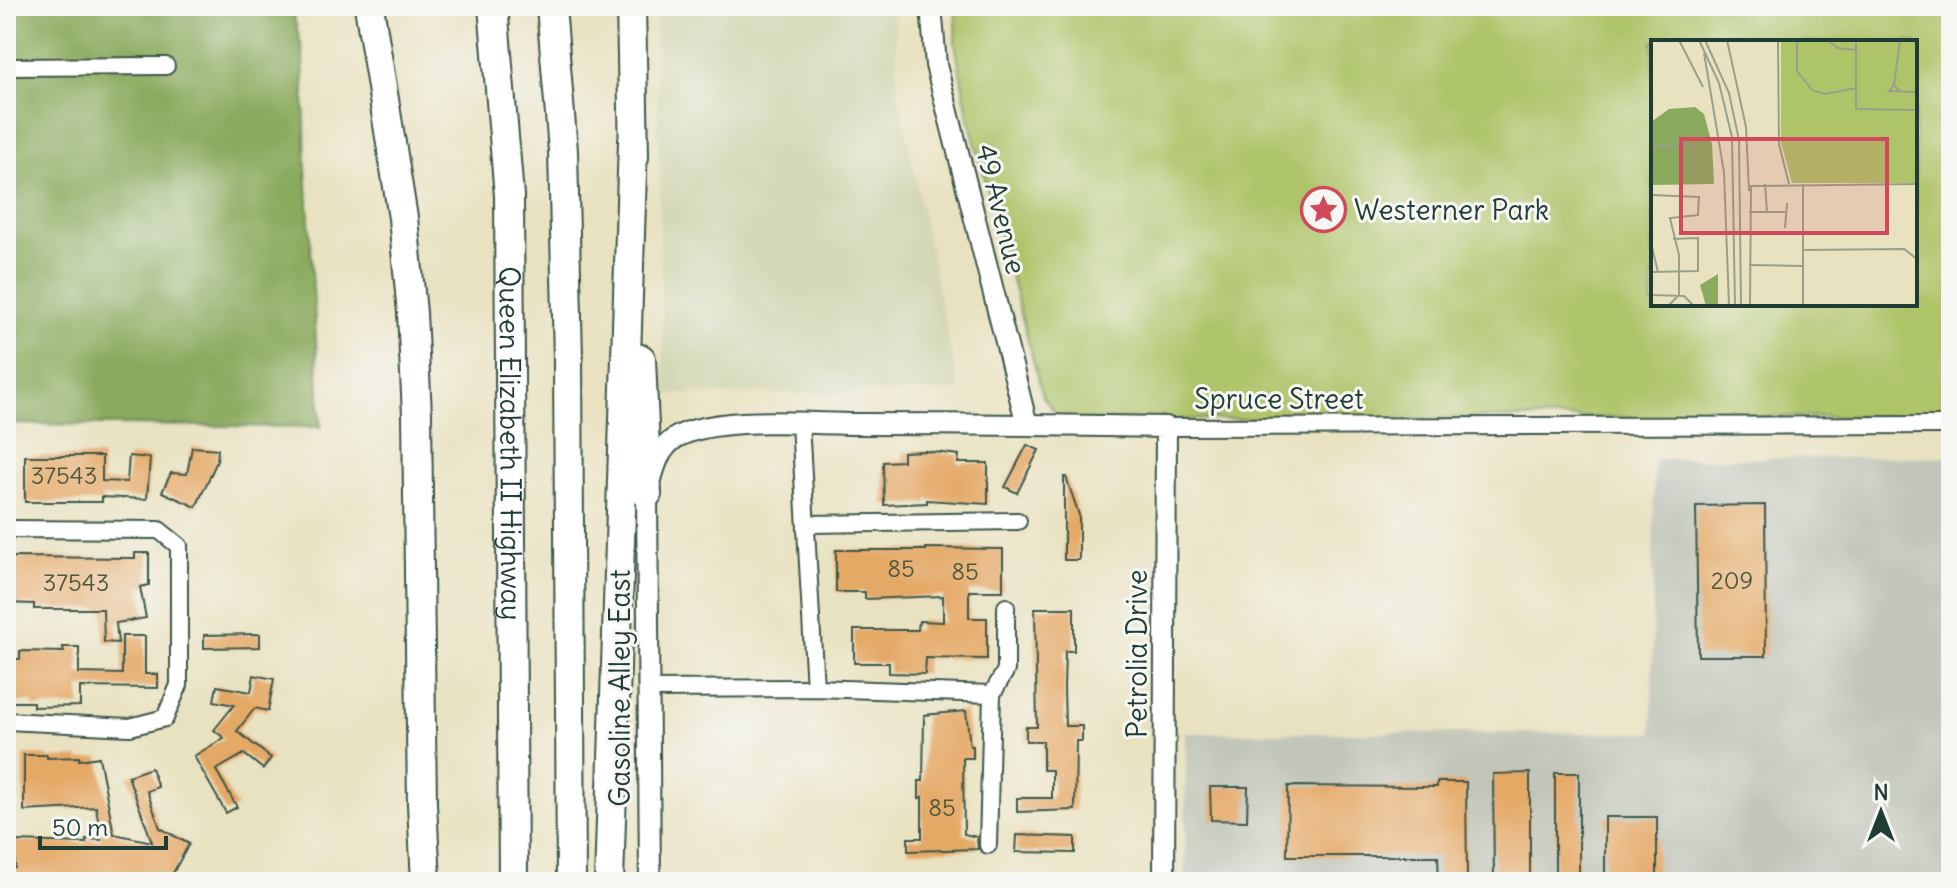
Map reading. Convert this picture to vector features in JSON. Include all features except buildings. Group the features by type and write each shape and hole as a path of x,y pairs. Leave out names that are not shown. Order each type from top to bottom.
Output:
{"highway":[{"path":"369,6 403,218 412,313 426,882"},
{"name":"Queen Elizabeth II Highway","path":"493,6 509,196 513,882"},
{"name":"Queen Elizabeth II Highway","path":"551,6 564,167 571,882"},
{"path":"631,6 633,141 647,494"},
{"path":"609,882 633,141"}],"street":[{"name":"49 Avenue","path":"931,6 936,65 1027,425"},
{"path":"6,67 166,66"},
{"path":"800,423 815,688"},
{"name":"Spruce Street","path":"647,494 660,454 668,443 692,430 725,424 1166,427 1951,425"},
{"name":"Petrolia Drive","path":"1164,882 1166,427"},
{"name":"Gasoline Alley East","path":"647,494 650,882"},
{"path":"807,524 1018,521"},
{"path":"6,529 159,530 179,546 179,685 165,718 130,727 6,721"},
{"path":"988,845 992,694 1006,670 1006,607"},
{"path":"647,689 815,688 992,694"}],"shaded area":[{"path":"655,6 895,6 898,92 959,391 664,395"},
{"path":"1951,457 1951,882 1185,882 1186,733 1652,733 1654,459"},
{"path":"1069,879 1069,882 696,882 894,880"}],"green space":[{"path":"6,6 291,6 303,52 306,166 321,427 6,424"},
{"name":"Westerner Park","path":"956,6 1951,6 1951,416 1061,420 1043,397 968,115 955,43"}],"place":[{"name":"Westerner Park","path":"1323,210"}]}
